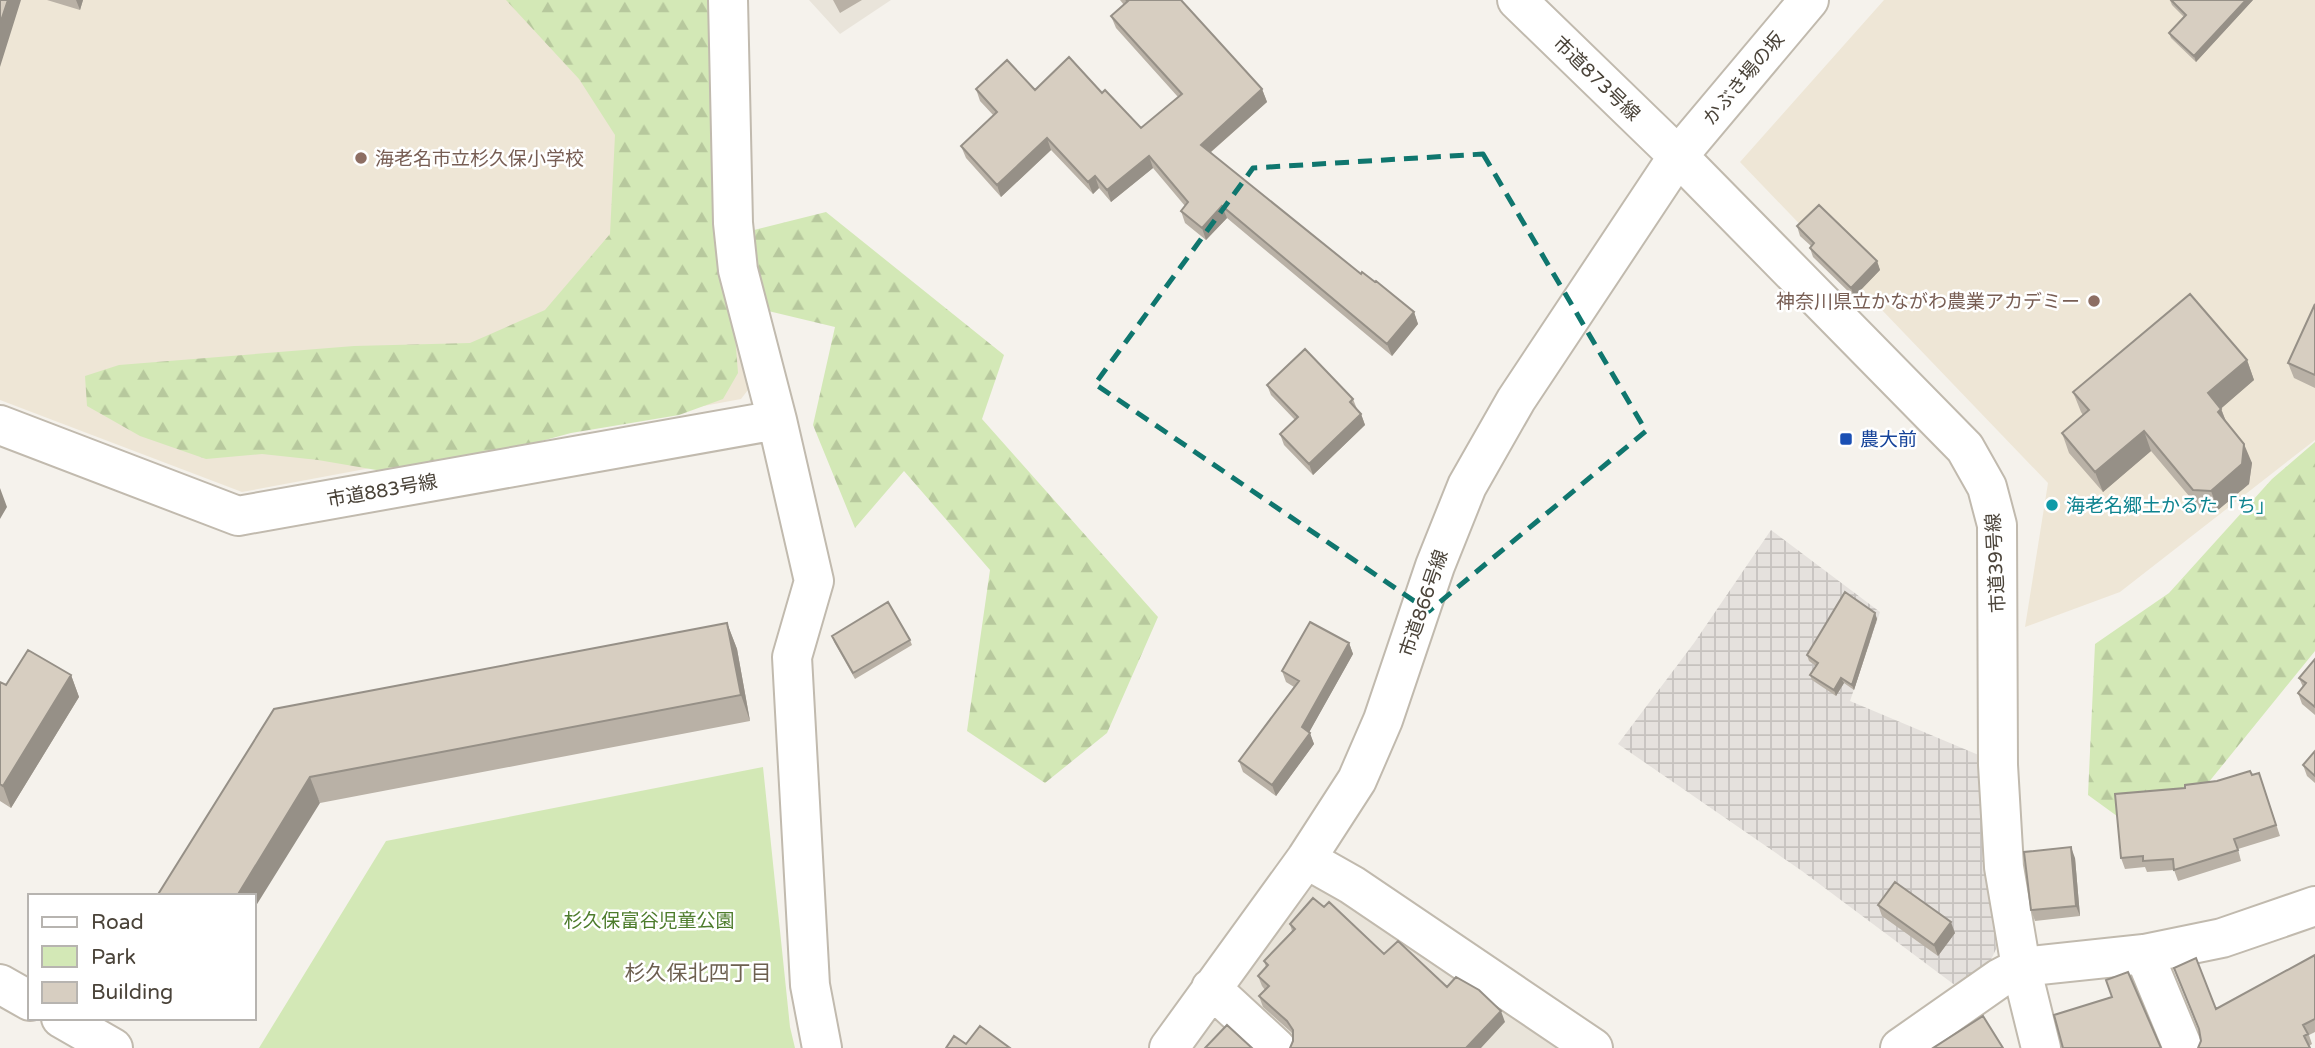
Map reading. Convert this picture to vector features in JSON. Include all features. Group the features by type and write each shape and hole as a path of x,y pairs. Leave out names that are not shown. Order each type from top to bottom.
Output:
{"street":[{"path":"728,0 733,223 737,271 777,420 814,581 792,657 810,985 822,1048"},
{"name":"市道873号線","path":"1517,0 1678,156"},
{"name":"かぶき場の坂","path":"1678,156 1809,0"},
{"name":"市道866号線","path":"1169,1048 1306,859 1357,780 1383,720 1435,566 1467,486 1516,400 1678,156"},
{"name":"市道39号線","path":"1678,156 1965,448 1987,487 1997,525 1998,765 2004,867 2021,967 2041,1048"},
{"name":"市道883号線","path":"0,425 238,516 777,420"},
{"path":"1306,859 1352,885 1586,1046"},
{"path":"1900,1048 2000,978 2021,967 2144,954 2222,938 2315,906"},
{"path":"2144,954 2183,1048"},
{"path":"0,984 28,1000"},
{"path":"1211,988 1276,1048"},
{"path":"64,1020 113,1048"}],"highlighted area":[{"path":"1483,154 1646,431 1429,611 1095,384 1253,168"}],"shaded area":[{"name":"海老名市立杉久保小学校","path":"0,0 709,0 751,386 741,399 242,492 0,400"},
{"path":"809,0 891,0 840,34"},
{"name":"神奈川県立かながわ農業アカデミー","path":"1884,0 2315,0 2315,440 2120,592 2025,627 2048,483 1740,162"},
{"path":"1771,530 1880,612 1850,701 1981,756 1996,949 1989,964 1956,986 1802,871 1618,744 1694,643"},
{"path":"1315,883 1567,1048 1186,1048"}],"green space":[{"path":"506,0 709,0 738,373 723,399 679,415 571,433 427,472 388,472 262,454 206,459 140,436 87,406 85,376 119,365 354,346 470,343 545,310 610,234 615,135 579,79"},
{"path":"826,212 1004,355 982,419 1158,617 1107,733 1045,783 967,731 990,570 904,471 855,528 813,425 835,327 751,307 750,231"},
{"path":"2315,442 2315,651 2174,825 2150,840 2088,795 2095,644 2169,593 2272,479"},
{"name":"杉久保富谷児童公園","path":"763,767 790,1027 795,1048 259,1048 386,841"}],"building":[{"path":"0,0 8,0 0,24"},
{"path":"1126,0 1181,0 1262,89 1201,145 1361,274 1362,272 1376,281 1414,312 1387,344 1222,206 1202,228 1181,211 1188,202 1149,156 1107,190 1095,176 1088,182 1047,138 997,185 961,146 997,112 976,89 1007,60 1035,90 1069,57 1102,93 1105,90 1141,128 1182,94 1111,16 1128,1"},
{"path":"2171,0 2246,0 2194,56 2169,33 2186,15"},
{"path":"1819,205 1877,261 1851,288 1810,248 1814,243 1797,226"},
{"path":"2190,294 2247,360 2208,393 2221,409 2218,412 2244,444 2242,464 2211,491 2193,490 2144,431 2095,472 2062,433 2089,410 2073,392"},
{"path":"2315,304 2315,375 2288,363"},
{"path":"1305,349 1353,399 1350,402 1361,414 1309,464 1280,434 1298,417 1267,385"},
{"path":"1845,592 1875,613 1852,685 1841,678 1834,690 1810,675 1818,663 1807,655"},
{"path":"888,602 910,640 853,673 832,636"},
{"path":"1310,622 1349,643 1302,727 1310,733 1272,785 1239,761 1299,681 1282,671"},
{"path":"727,623 741,695 310,777 238,894 158,894 274,709"},
{"path":"28,650 71,675 3,786 0,784 0,682 6,685"},
{"path":"2315,659 2315,707 2298,693 2306,683 2299,678"},
{"path":"2315,751 2315,776 2303,765"},
{"path":"2250,771 2252,775 2259,773 2276,825 2234,839 2238,850 2174,870 2173,859 2143,861 2143,856 2121,858 2115,794 2185,788 2185,785 2217,781"},
{"path":"2071,847 2076,906 2031,910 2024,852"},
{"path":"1895,882 1951,922 1934,945 1878,905"},
{"path":"1313,898 1324,907 1329,902 1384,954 1398,941 1447,987 1456,977 1479,990 1501,1011 1466,1048 1290,1048 1293,1030 1287,1021 1259,996 1269,986 1258,976 1268,965 1264,961 1295,929 1290,924"},
{"path":"2315,955 2315,1019 2303,1025 2308,1034 2304,1036 2310,1048 2198,1048 2201,1041 2199,1029 2174,968 2196,958 2216,1009"},
{"path":"2128,972 2161,1048 2063,1048 2054,1015 2112,997 2106,980"},
{"path":"1983,1016 2003,1048 1933,1048"},
{"path":"1227,1025 1252,1048 1205,1048"},
{"path":"980,1026 1010,1048 946,1048 954,1036 966,1044"}],"place":[{"name":"海老名市立杉久保小学校","path":"361,158"},
{"name":"神奈川県立かながわ農業アカデミー","path":"2094,301"},
{"name":"農大前","path":"1846,439"},
{"name":"海老名郷土かるた「ち」","path":"2052,505"}],"district":[{"name":"杉久保北四丁目","path":"698,973"}]}
